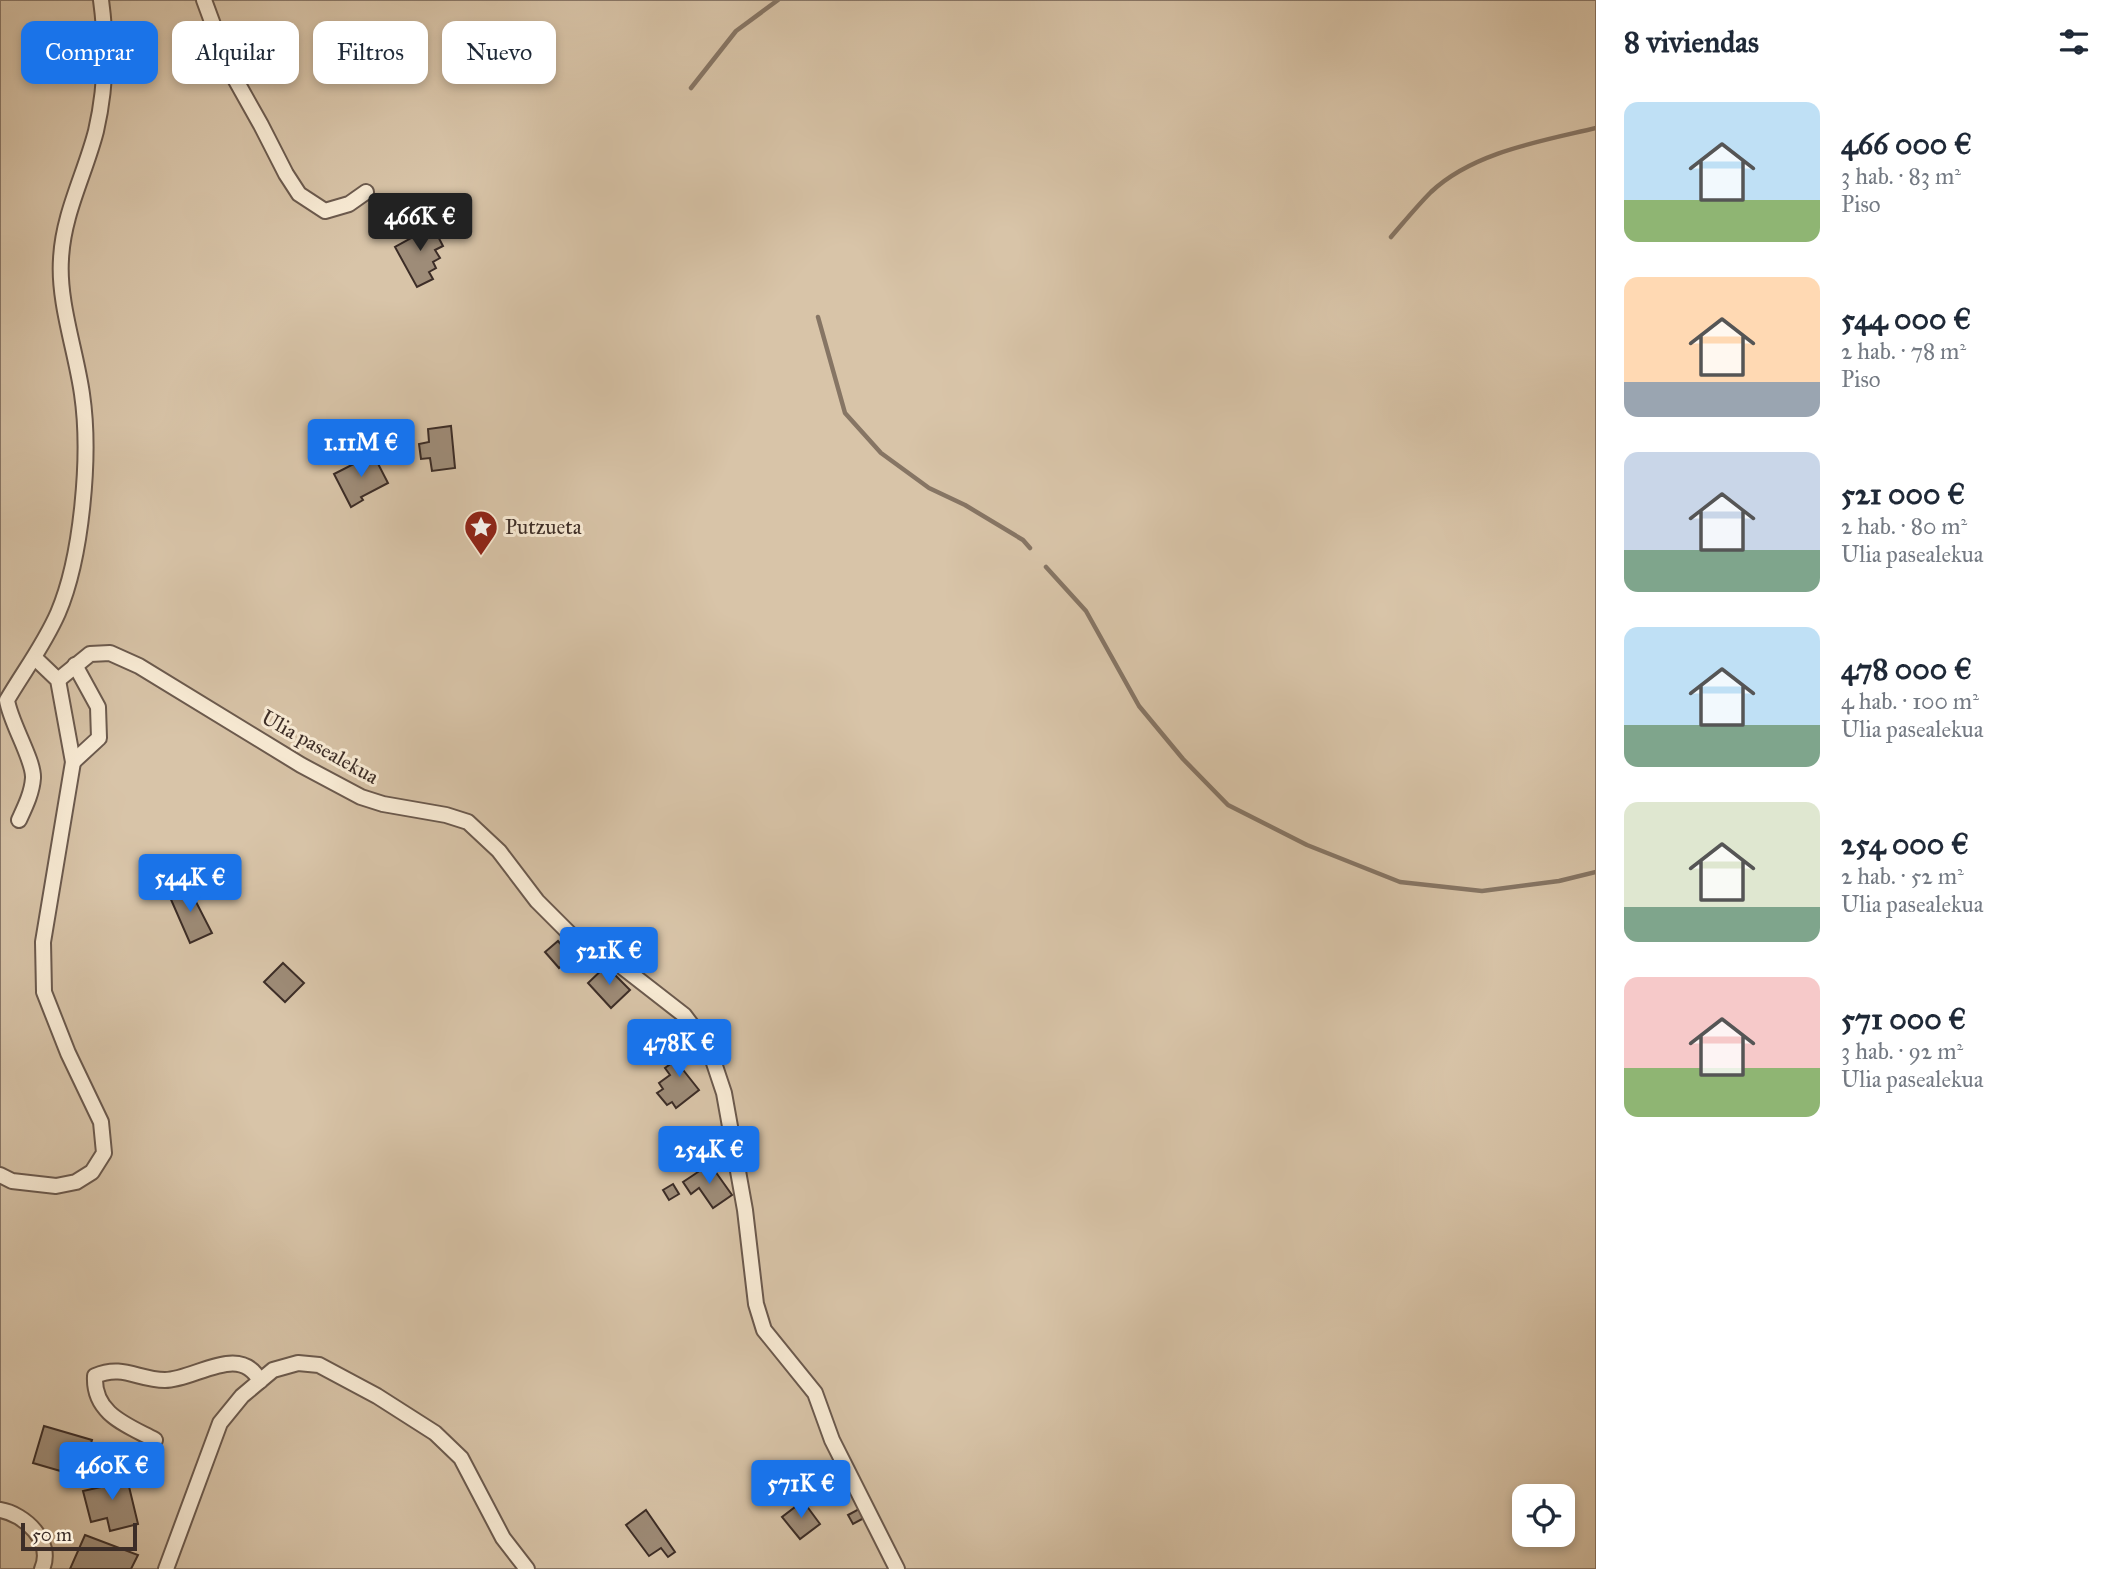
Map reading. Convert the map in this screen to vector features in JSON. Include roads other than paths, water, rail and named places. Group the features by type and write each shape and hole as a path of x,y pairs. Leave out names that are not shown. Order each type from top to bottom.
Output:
{"street":[{"path":"19,820 33,775 9,716 6,700 35,658 58,613 72,570 85,473 83,395 69,333 60,259 70,208 96,131 107,62 101,0"},
{"path":"204,0 229,68 299,194 325,211 349,204 366,192"},
{"name":"Ulia pasealekua","path":"58,680 90,654 110,653 139,666 301,765 361,797 468,822 499,851 537,901 572,936 621,966 684,1015 709,1048 724,1093 745,1210 756,1304 764,1330 815,1393 832,1440 897,1569"},
{"path":"0,1175 12,1181 56,1186 76,1182 92,1172 104,1153 101,1122 68,1053 44,992 43,942 74,762 58,680 35,658"},
{"path":"74,762 99,738 99,707 75,665"},
{"path":"166,1569 220,1423 242,1396 273,1370 298,1363 319,1365 377,1396 435,1433 461,1458 503,1538 527,1569"},
{"path":"155,1440 109,1416 95,1391 95,1377 110,1370 165,1380 222,1364 241,1364 255,1371 260,1381"},
{"path":"0,1510 15,1513 36,1533 44,1546 42,1569"}],"waterway":[{"path":"691,88 736,31 778,0"},
{"path":"1391,237 1431,192 1467,167 1531,143 1596,128"},
{"path":"818,317 845,413 881,453 929,488 965,505 1023,540 1030,548"},
{"path":"1046,567 1086,611 1139,706 1183,759 1228,805 1307,845 1400,882 1482,891 1559,881 1596,872"}],"place":[{"name":"Putzueta","path":"481,557"}]}
